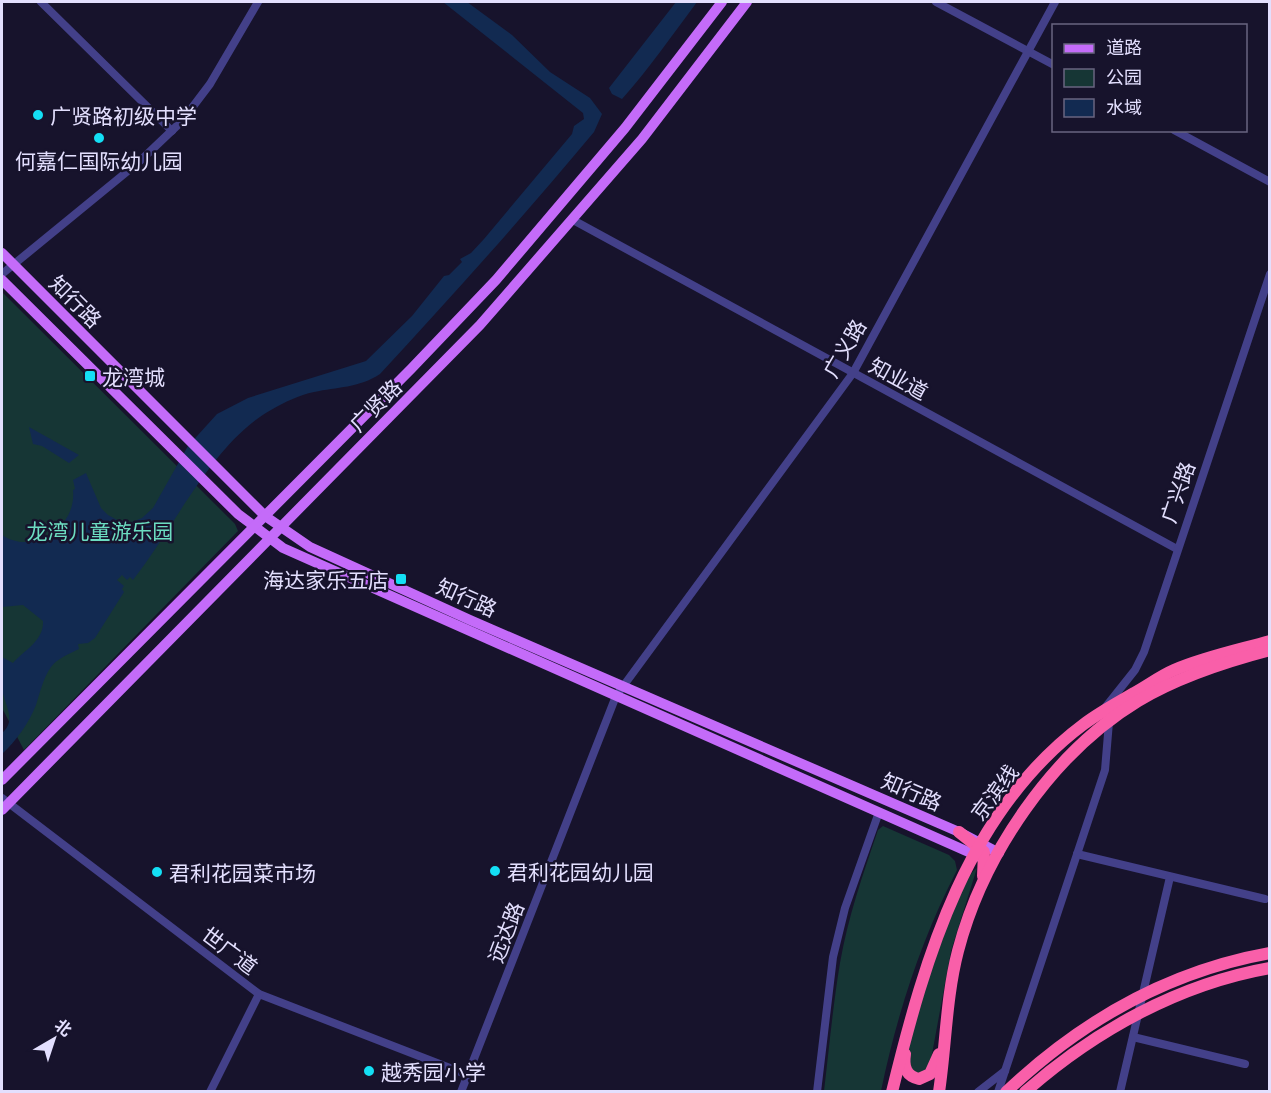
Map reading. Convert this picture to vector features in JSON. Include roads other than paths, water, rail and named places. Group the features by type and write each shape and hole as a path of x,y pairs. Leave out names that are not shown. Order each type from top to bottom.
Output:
{"highway":[{"name":"京滨线","path":"983,854 999,853 1021,815 1106,716 1173,671 1269,641"},
{"name":"京滨线","path":"892,1092 912,1009 935,942 964,874 983,854 1012,797 1036,768 1072,734 1106,716 1206,669 1269,650"},
{"path":"939,1092 958,953 979,891 983,854 959,832"},
{"path":"1006,1092 1059,1046 1103,1016 1192,973 1269,953"},
{"path":"1025,1092 1064,1060 1127,1020 1201,986 1269,968"},
{"path":"912,1009 904,1064 914,1078 925,1077 933,1069 947,1027"}],"main road":[{"name":"广贤路","path":"2,780 411,369 503,271 625,128 722,2"},
{"name":"广贤路","path":"4,804 472,333 642,139 747,2"},
{"name":"知行路","path":"2,253 219,471 280,528 321,552 959,832"},
{"name":"知行路","path":"2,280 207,484 254,527 293,554 952,844 983,854 999,853"},
{"path":"952,844 964,859 964,874"}],"street":[{"path":"41,2 172,131"},
{"path":"2,274 140,161 172,131 210,84 258,2"},
{"path":"936,2 1052,64"},
{"name":"广义路","path":"622,686 853,373 1055,2"},
{"path":"1178,132 1269,182"},
{"name":"知业道","path":"573,220 1177,549"},
{"name":"广兴路","path":"1106,716 1144,652 1269,274"},
{"name":"远达路","path":"461,1092 616,696 622,686"},
{"path":"998,1092 1105,770 1106,716"},
{"name":"世广道","path":"4,804 259,994 468,1075"},
{"path":"817,1092 833,957 845,908 879,812"},
{"path":"1077,854 1265,899"},
{"path":"1120,1092 1170,877"},
{"path":"210,1092 259,994"},
{"path":"1133,1037 1245,1064"},
{"path":"978,1092 1005,1071"}],"water":[{"path":"443,2 467,2 512,35 550,72 590,98 602,114 594,132 542,194 380,374 356,385 314,392 292,399 250,424 231,443 196,487 133,580 130,577 127,580 122,575 117,580 124,586 122,589 124,592 95,638 88,643 78,644 79,649 60,659 48,671 30,718 17,738 2,754 2,733 7,728 9,717 1,684 2,657 13,663 37,640 43,621 23,605 2,607 2,535 14,541 27,542 39,540 51,534 68,516 75,489 73,480 86,473 101,508 108,515 119,521 132,522 142,518 153,508 188,446 217,414 248,398 366,361 412,316 444,276 449,275 462,262 460,259 471,253 484,239 572,134 574,126 584,119 583,113"},
{"path":"676,2 697,2 622,99 612,94 609,88"},
{"path":"29,427 79,455 69,463 42,446 33,444"}],"place":[{"name":"广贤路初级中学","path":"38,115"},
{"name":"何嘉仁国际幼儿园","path":"99,138"},
{"name":"龙湾城","path":"90,376"},
{"name":"海达家乐五店","path":"401,579"},
{"name":"君利花园幼儿园","path":"495,871"},
{"name":"君利花园菜市场","path":"157,872"},
{"name":"越秀园小学","path":"369,1071"}],"park label":[{"name":"龙湾儿童游乐园","path":"100,530"}]}
